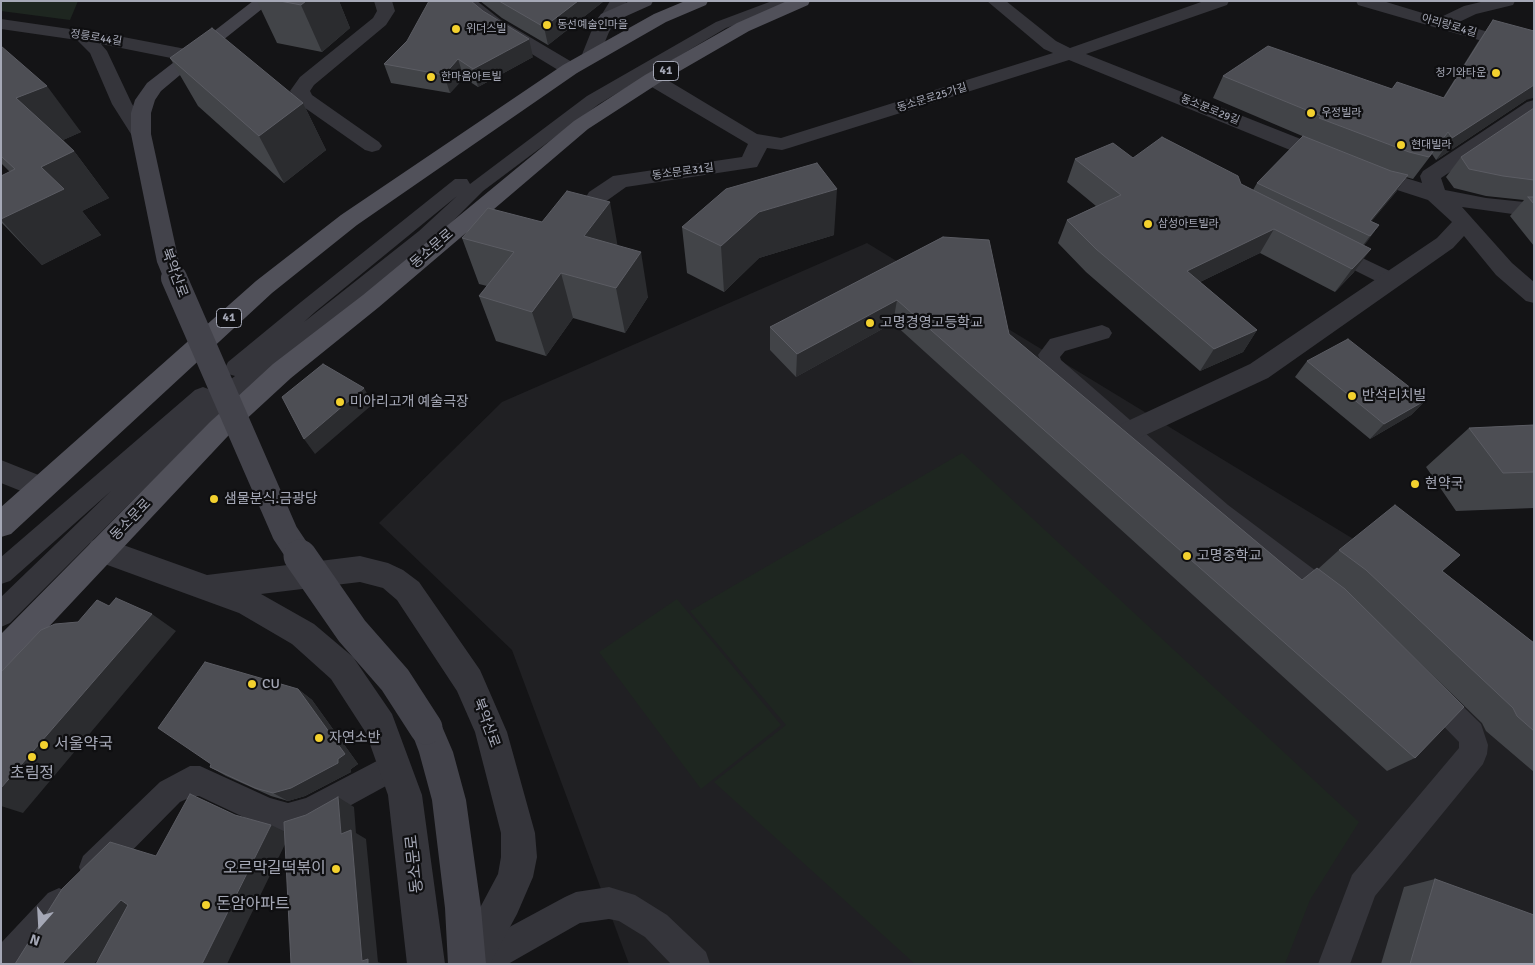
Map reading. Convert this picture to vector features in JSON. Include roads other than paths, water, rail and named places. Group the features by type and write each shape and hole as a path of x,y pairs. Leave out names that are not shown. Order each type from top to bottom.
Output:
{"main road":[{"name":"41","path":"1,525 264,287 350,220 580,63 660,18 700,1"},
{"name":"동소문로","path":"1,656 220,429 282,371 371,301 581,125 652,79 743,27 802,1"}],"street":[{"path":"372,146 305,99 300,91 307,81 380,21 386,11 383,1"},
{"path":"466,1 495,24 580,63 619,1"},
{"path":"607,18 645,1"},
{"name":"동소문로29길","path":"995,1 1050,45 1069,54 1387,182 1436,195 1486,205 1534,210"},
{"name":"동소문로25가길","path":"652,79 751,139 782,144 1069,54 1221,1"},
{"name":"아리랑로4길","path":"1364,1 1534,51"},
{"path":"1440,24 1470,10 1507,1"},
{"name":"북악산로","path":"259,3 154,87 145,100 140,113 141,134 168,262 285,533 352,631 396,680 426,728 436,752 450,800 468,964"},
{"name":"정릉로44길","path":"1,24 83,36 191,56"},
{"path":"83,36 98,51 122,104 141,134"},
{"path":"1436,195 1430,176 1534,106"},
{"name":"동소문로31길","path":"597,196 620,181 750,162 760,140"},
{"name":"동소문로29길","path":"1436,195 1466,222 1504,269 1534,295"},
{"path":"1128,432 1259,371 1445,242 1466,222"},
{"path":"1,471 41,488"},
{"name":"동소문로","path":"102,550 249,603 303,634 342,668 364,698 380,725 396,765 410,822 426,964"},
{"name":"북악산로","path":"210,588 360,569 378,572 393,579 408,591 469,681 491,732 518,833 519,857 515,877 504,901 468,964"},
{"path":"303,634 289,614 287,596 296,580 305,576"}],"lane":[{"path":"1,573 121,466 308,307 465,180 579,96 685,34 761,1"},
{"path":"1,615 215,404 426,236 477,187 593,100 721,25 787,1"},
{"path":"1314,241 1391,280"},
{"path":"1102,333 1058,345 1052,350 1050,359 1056,369 1219,512 1306,576 1347,612"},
{"path":"1334,964 1363,886 1473,754 1474,745 1471,734 1415,678"},
{"path":"4,961 73,888 170,792 190,781 200,782 267,812 288,818 311,812 396,765"},
{"path":"475,964 576,908 609,903 624,906 656,926 694,964"}],"place":[{"name":"동선예술인마을","path":"547,25"},
{"name":"위더스빌","path":"456,29"},
{"name":"청기와타운","path":"1496,73"},
{"name":"한마음아트빌","path":"431,77"},
{"name":"우정빌라","path":"1311,113"},
{"name":"현대빌라","path":"1401,145"},
{"name":"삼성아트빌라","path":"1148,224"},
{"name":"고명경영고등학교","path":"870,323"},
{"name":"반석리치빌","path":"1352,396"},
{"name":"미아리고개 예술극장","path":"340,402"},
{"name":"현약국","path":"1415,484"},
{"name":"샘물분식.금광당","path":"214,499"},
{"name":"고명중학교","path":"1187,556"},
{"name":"CU","path":"252,684"},
{"name":"자연소반","path":"319,738"},
{"name":"서울약국","path":"44,745"},
{"name":"초림정","path":"32,757"},
{"name":"오르막길떡볶이","path":"336,869"},
{"name":"돈암아파트","path":"206,905"}]}
